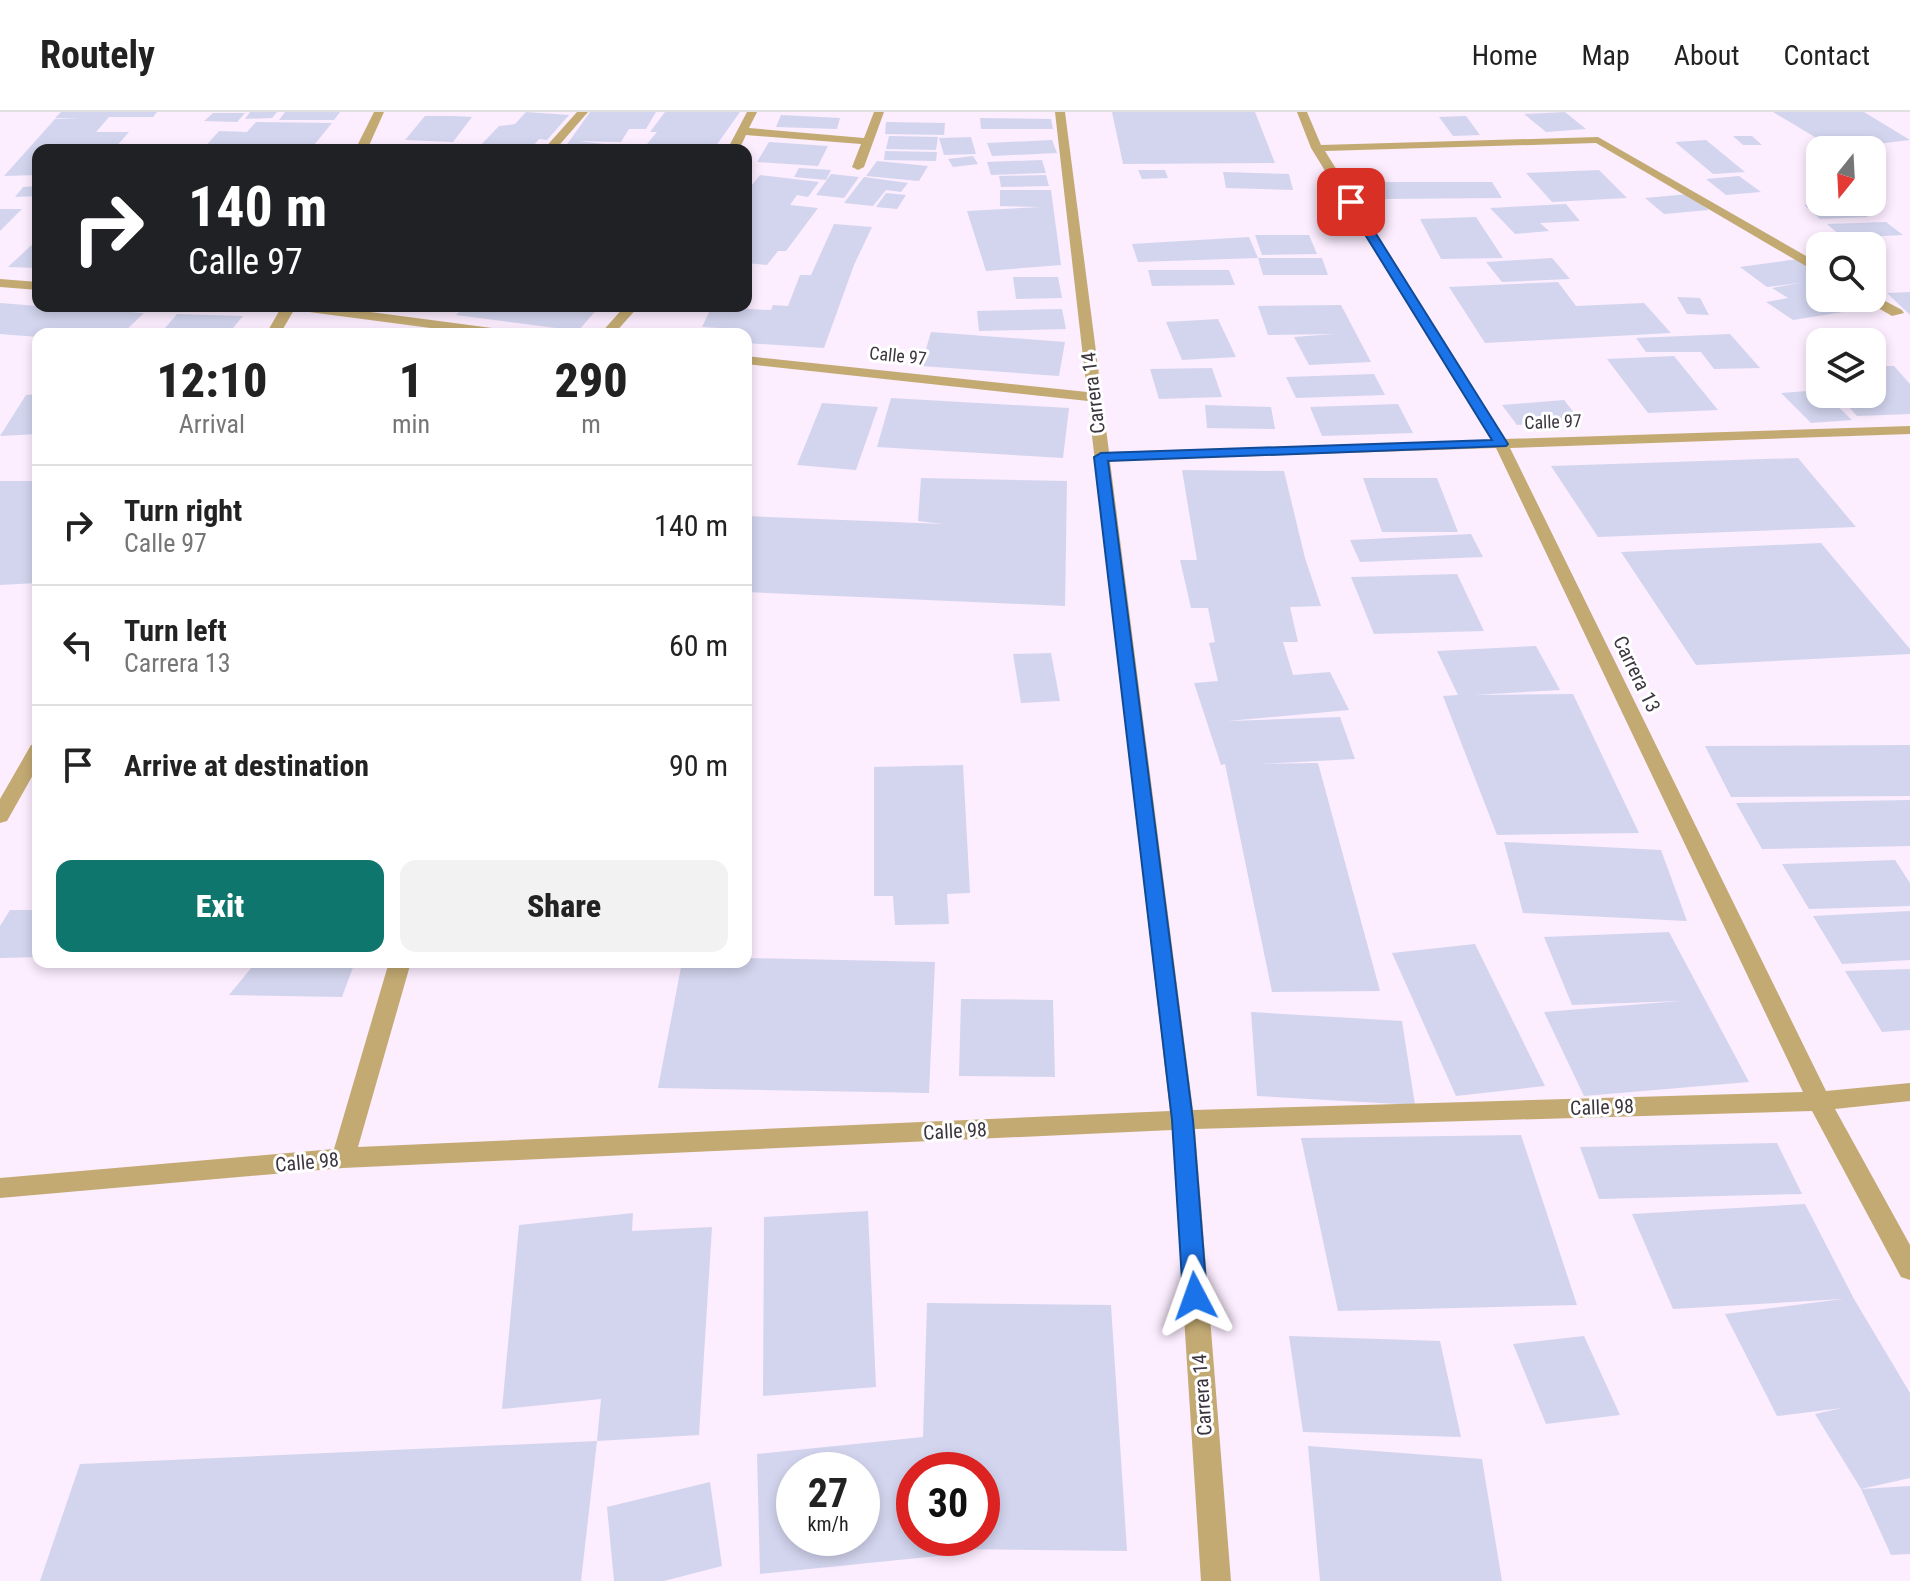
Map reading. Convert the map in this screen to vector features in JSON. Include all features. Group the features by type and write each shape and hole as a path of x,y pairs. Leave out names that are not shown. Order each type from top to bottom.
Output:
{"street":[{"path":"364,144 379,112"},
{"path":"554,144 583,112"},
{"path":"736,144 752,112"},
{"path":"858,167 865,141 879,112"},
{"name":"Carrera 14","path":"1060,112 1183,1120 1216,1581"},
{"name":"Carrera 13","path":"1302,112 1317,148 1501,444 1819,1101 1910,1269"},
{"path":"743,131 865,141"},
{"path":"1317,148 1598,140 1806,261"},
{"path":"0,283 32,286"},
{"path":"1886,307 1897,313"},
{"path":"338,312 461,328"},
{"path":"612,328 627,312"},
{"name":"Calle 97","path":"752,361 1094,397"},
{"name":"Calle 97","path":"1101,457 1910,430"},
{"path":"0,816 32,760"},
{"path":"343,1158 398,968"},
{"name":"Calle 98","path":"0,1188 343,1158 1183,1120 1819,1101 1910,1092"}],"building":[{"path":"61,112 157,112 153,117 109,117 96,132 129,132 118,144 33,144 55,119 79,119 55,118"},
{"path":"250,112 277,112 272,118 245,119"},
{"path":"285,112 340,112 334,120 279,120"},
{"path":"526,112 569,115 547,140 539,139 535,144 482,144 499,126 515,124"},
{"path":"590,112 656,112 646,129 629,129 621,142 577,141 605,144 567,144"},
{"path":"665,112 740,112 717,144 647,144 657,132 650,132"},
{"path":"1112,112 1255,112 1275,163 1123,164"},
{"path":"1565,112 1586,129 1546,132 1524,114"},
{"path":"1773,112 1864,112 1910,140 1886,143 1886,136 1813,136"},
{"path":"213,113 245,113 237,122 204,121"},
{"path":"781,115 840,118 837,129 776,127"},
{"path":"425,116 472,117 453,142 405,140"},
{"path":"1466,116 1480,135 1453,136 1439,117"},
{"path":"980,118 1051,119 1053,129 981,129"},
{"path":"256,122 332,123 315,144 207,144 219,131 247,132"},
{"path":"886,122 945,123 944,135 885,134"},
{"path":"889,136 938,137 936,150 886,149"},
{"path":"1733,136 1752,136 1762,145 1743,145"},
{"path":"971,137 976,154 944,155 939,138"},
{"path":"1052,140 1057,153 992,156 987,143"},
{"path":"1706,140 1745,172 1713,174 1675,142"},
{"path":"769,142 828,146 818,166 757,162"},
{"path":"32,145 32,175 4,176"},
{"path":"885,151 937,152 936,161 884,160"},
{"path":"973,156 978,164 953,167 948,159"},
{"path":"1042,160 1046,173 991,175 987,162"},
{"path":"877,161 928,166 919,181 866,176"},
{"path":"799,168 831,170 826,180 794,177"},
{"path":"1138,170 1165,170 1168,178 1142,179"},
{"path":"1599,170 1627,198 1552,202 1526,173"},
{"path":"1223,172 1289,174 1293,190 1226,188"},
{"path":"831,174 859,177 844,198 816,195"},
{"path":"760,175 819,182 808,197 797,195 790,205 818,208 786,251 778,251 767,265 752,264 752,185"},
{"path":"1046,175 1049,186 1001,187 999,176"},
{"path":"1739,176 1761,192 1726,195 1706,179"},
{"path":"864,177 908,183 901,192 886,190 873,206 844,203"},
{"path":"1374,182 1492,182 1502,198 1383,199"},
{"path":"32,186 32,196 15,197 23,187"},
{"path":"1000,190 1051,190 1061,265 986,271 967,211 1040,207 1000,206"},
{"path":"886,193 906,195 897,209 876,207"},
{"path":"1689,194 1709,210 1664,214 1645,198"},
{"path":"1566,204 1580,221 1540,223 1549,231 1515,234 1490,208"},
{"path":"0,209 22,209 0,231"},
{"path":"1817,216 1868,217 1820,219"},
{"path":"1476,217 1503,258 1441,259 1420,219"},
{"path":"1886,222 1903,235 1836,232 1827,224"},
{"path":"834,224 872,227 854,265 824,348 752,343 752,328 702,327 709,312 752,312 752,309 771,310 773,305 788,306 800,275 811,275"},
{"path":"1255,235 1309,235 1317,254 1262,255"},
{"path":"1249,237 1258,258 1138,262 1132,244"},
{"path":"32,245 32,268 8,267"},
{"path":"1258,258 1322,258 1328,275 1263,275"},
{"path":"1552,258 1570,279 1502,282 1486,262"},
{"path":"1798,259 1806,265 1806,312 1843,312 1793,320 1766,302 1788,298 1772,288 1800,283 1767,287 1740,267"},
{"path":"1148,270 1229,270 1235,285 1152,286"},
{"path":"1013,277 1058,277 1062,298 1016,299"},
{"path":"1558,282 1576,306 1644,303 1671,333 1485,343 1449,287"},
{"path":"1910,292 1910,315 1887,293"},
{"path":"1677,297 1700,298 1709,315 1687,314"},
{"path":"0,303 32,305 32,312 144,313 128,328 32,328 32,337 0,334"},
{"path":"1341,305 1371,362 1309,365 1294,337 1334,334 1268,335 1258,306"},
{"path":"1062,309 1066,329 979,331 977,311"},
{"path":"459,312 595,312 581,328 555,328 456,315"},
{"path":"177,314 243,316 233,328 165,328"},
{"path":"1218,319 1236,357 1182,360 1166,322"},
{"path":"931,332 1065,342 1059,376 921,366"},
{"path":"1730,334 1760,368 1714,369 1701,352 1646,352 1636,338"},
{"path":"1674,356 1718,410 1648,413 1607,359"},
{"path":"1886,366 1894,366 1910,384 1910,414 1857,416 1850,408 1886,408"},
{"path":"1212,368 1222,397 1159,399 1150,369"},
{"path":"1374,374 1385,395 1296,398 1286,377"},
{"path":"1806,391 1806,408 1840,408 1852,420 1811,423 1781,393"},
{"path":"32,394 32,434 0,436 26,395"},
{"path":"891,398 1069,408 1063,458 877,447"},
{"path":"1564,400 1580,420 1517,425 1502,405"},
{"path":"822,403 878,407 856,470 797,465"},
{"path":"1398,404 1413,433 1322,436 1310,407"},
{"path":"1205,405 1271,407 1275,429 1207,428"},
{"path":"1798,458 1856,527 1598,537 1551,466"},
{"path":"1182,470 1284,471 1305,558 1321,606 1290,607 1298,642 1283,642 1293,675 1330,672 1349,710 1228,721 1340,717 1355,759 1260,764 1318,763 1380,991 1272,992 1225,764 1221,765 1194,683 1218,681 1209,643 1215,642 1208,608 1191,608 1180,560 1197,560"},
{"path":"921,478 1067,481 1065,606 752,592 752,516 943,524 918,521"},
{"path":"1363,478 1437,478 1458,532 1382,532"},
{"path":"0,481 32,481 32,583 0,585"},
{"path":"1471,534 1483,557 1360,562 1350,540"},
{"path":"1821,543 1910,649 1910,654 1696,665 1621,552"},
{"path":"1457,574 1484,631 1374,634 1351,577"},
{"path":"1536,646 1560,690 1474,695 1573,694 1639,833 1497,835 1443,696 1458,695 1437,651"},
{"path":"1051,653 1060,701 1021,703 1013,654"},
{"path":"1910,745 1910,796 1731,797 1705,746"},
{"path":"963,765 970,893 947,894 949,924 895,925 893,896 874,896 874,767"},
{"path":"1910,800 1910,846 1762,849 1736,803"},
{"path":"1504,842 1661,850 1687,921 1523,913"},
{"path":"1895,860 1910,883 1910,906 1809,909 1782,864"},
{"path":"10,910 32,910 32,957 0,958 0,926"},
{"path":"1910,911 1910,960 1842,964 1813,916"},
{"path":"1669,932 1749,1082 1584,1096 1544,1012 1680,1001 1572,1005 1544,937"},
{"path":"1475,944 1545,1086 1456,1096 1392,953"},
{"path":"752,958 935,962 929,1093 658,1088 681,968 752,968"},
{"path":"251,968 353,968 342,997 229,995"},
{"path":"1910,969 1910,1030 1882,1032 1845,971"},
{"path":"961,999 1053,1000 1055,1077 959,1076"},
{"path":"1251,1012 1402,1021 1415,1105 1257,1096"},
{"path":"1521,1135 1577,1305 1338,1311 1301,1138"},
{"path":"1777,1143 1802,1194 1599,1199 1580,1147"},
{"path":"1805,1204 1854,1299 1910,1393 1910,1478 1861,1489 1815,1414 1842,1408 1777,1416 1725,1314 1843,1299 1673,1309 1632,1214"},
{"path":"868,1211 876,1387 763,1396 764,1217"},
{"path":"633,1213 632,1231 712,1227 699,1435 597,1441 601,1399 502,1409 519,1225"},
{"path":"927,1303 1111,1305 1127,1551 1000,1549 1000,1452 896,1452 896,1556 938,1556 760,1574 757,1454 776,1452 776,1556 880,1556 880,1452 777,1452 923,1437"},
{"path":"1289,1336 1440,1341 1461,1437 1303,1432"},
{"path":"1584,1336 1620,1415 1546,1424 1513,1344"},
{"path":"597,1441 581,1581 40,1581 80,1464"},
{"path":"1308,1446 1482,1459 1502,1581 1320,1581"},
{"path":"710,1482 722,1566 664,1581 614,1581 607,1507"},
{"path":"1910,1486 1910,1554 1891,1555 1861,1489"}],"route":[{"path":"1195,1296 1183,1120 1101,457 1501,444 1351,202"}]}
